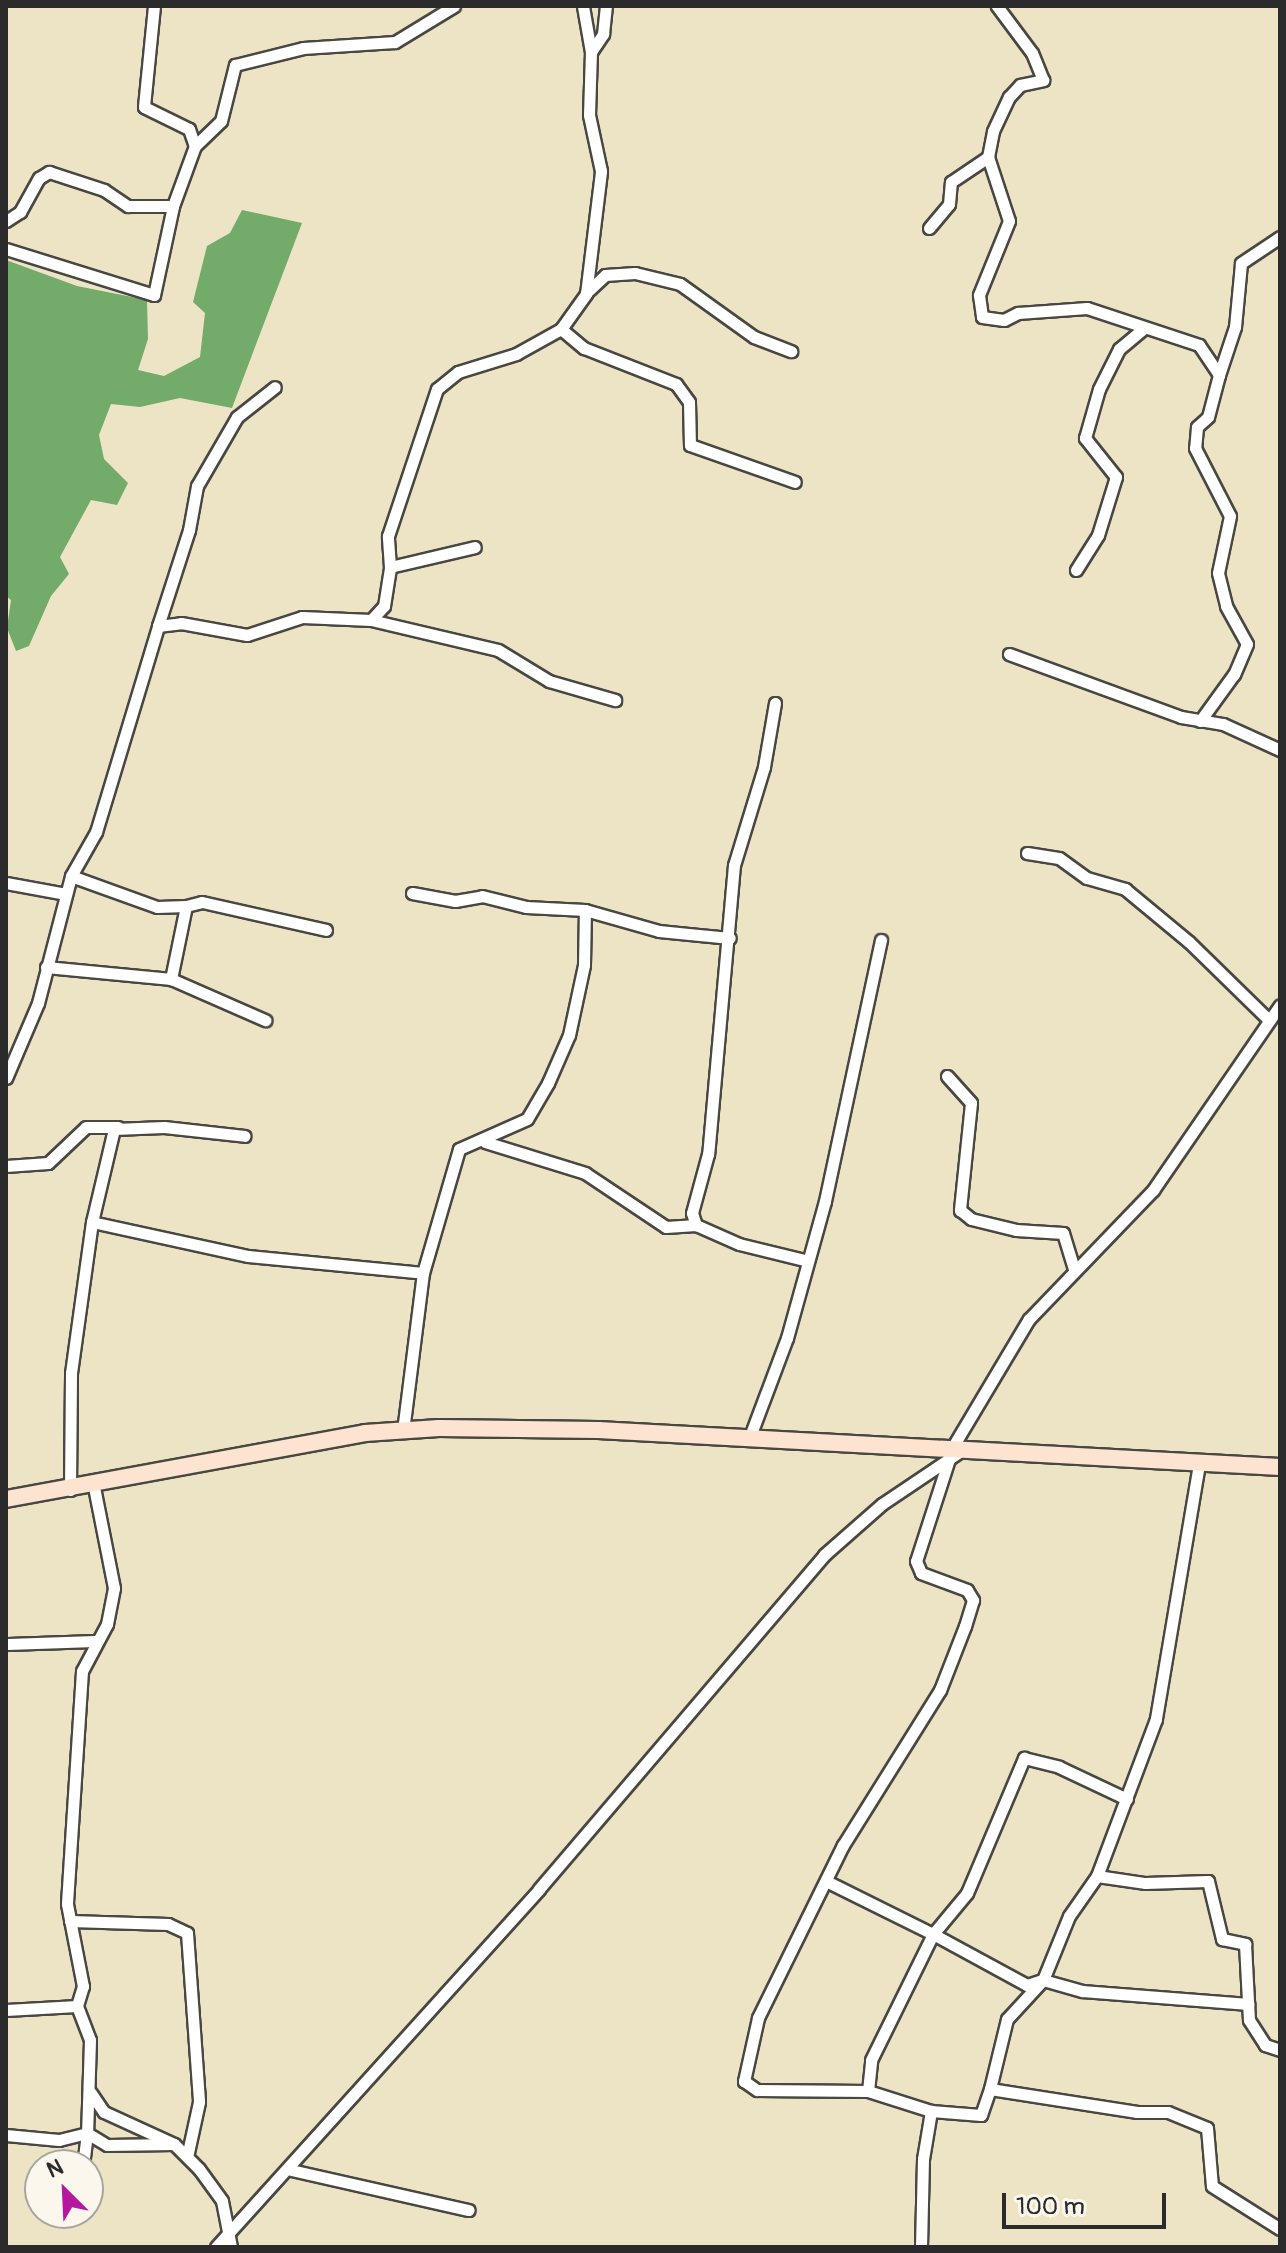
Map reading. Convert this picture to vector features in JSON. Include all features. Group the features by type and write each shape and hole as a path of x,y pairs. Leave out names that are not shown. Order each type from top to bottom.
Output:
{"main road":[{"path":"6,1499 94,1487 365,1433 511,1428 1280,1467"}],"street":[{"path":"154,6 144,107 189,129 195,146"},
{"path":"6,249 34,262 154,295 173,206 195,146 221,121 235,65 303,48 395,42 454,6"},
{"path":"583,6 591,52 589,115 601,171 586,294"},
{"path":"591,52 603,34 606,6"},
{"path":"997,6 1032,53 1043,80 1020,85 1009,97 993,131 988,157 1009,221 979,295 982,317 1004,320 1018,313 1087,308 1130,318 1142,330 1199,345 1219,375"},
{"path":"929,228 949,204 951,182 988,157"},
{"path":"6,221 20,212 39,178 49,172 104,190 128,206 173,206"},
{"path":"1200,721 1234,674 1247,644 1226,606 1218,573 1230,516 1195,448 1197,427 1208,417 1235,327 1241,263 1280,237"},
{"path":"371,620 384,606 390,567 388,536 437,389 458,372 516,354 561,329 586,294 605,275 635,273 680,284 754,337 791,351"},
{"path":"561,329 584,348 676,384 689,402 690,445 795,482"},
{"path":"1076,570 1098,535 1116,477 1085,438 1099,389 1119,349 1142,330"},
{"path":"6,1078 38,1003 71,876 96,832 189,530 197,486 237,417 275,387"},
{"path":"390,567 475,547"},
{"path":"158,626 181,623 247,635 302,617 371,620 498,650 549,681 615,700"},
{"path":"1009,654 1200,721 1223,724 1280,750"},
{"path":"696,1225 692,1213 708,1154 712,1074 730,938 734,865 764,767 775,703"},
{"path":"1027,853 1059,858 1087,878 1125,889 1189,942 1269,1020"},
{"path":"71,876 157,907 202,902 255,918 326,930"},
{"path":"6,883 66,894"},
{"path":"412,893 455,901 482,896 526,907 585,910 659,931 730,938"},
{"path":"171,979 186,906"},
{"path":"403,1431 423,1273 459,1149 485,1142 527,1119 548,1083 569,1035 584,965 585,910"},
{"path":"749,1439 787,1338 808,1261 881,940"},
{"path":"46,967 171,979 265,1020"},
{"path":"1199,1464 1156,1719 1097,1876 1069,1916 1043,1980 1007,2019 981,2115 931,2111 868,2091 757,2090 744,2081 758,2018 826,1881 940,1690 973,1600 967,1590 921,1573 916,1561 955,1452 1029,1319 1153,1190 1280,1005"},
{"path":"947,1076 971,1103 960,1210 971,1219 1016,1230 1063,1233 1074,1269"},
{"path":"6,1166 48,1163 86,1127 245,1136"},
{"path":"70,1490 71,1373 92,1222 108,1146 118,1127"},
{"path":"485,1142 585,1173 666,1227 696,1225 739,1244 808,1261"},
{"path":"92,1222 248,1256 423,1273"},
{"path":"216,2247 228,2242 824,1555 882,1504 955,1452"},
{"path":"85,2149 90,2040 77,2006 83,1986 70,1921 73,1754 82,1671 107,1624 114,1588 94,1487"},
{"path":"6,1644 96,1641"},
{"path":"868,2091 871,2060 933,1934 967,1893 1024,1758 1059,1767 1127,1799"},
{"path":"1097,1876 1145,1883 1208,1881 1222,1939 1245,1944 1249,2020 1265,2045 1280,2050"},
{"path":"826,1881 1027,1985 1043,1980 1082,1991 1248,2004"},
{"path":"70,1921 153,1922 187,1933 199,2102 187,2157"},
{"path":"6,2010 77,2006"},
{"path":"89,2089 104,2112 174,2144 187,2157 222,2201 228,2242"},
{"path":"990,2089 1047,2100 1071,2098 1137,2112 1168,2112 1207,2128 1212,2186 1280,2229"},
{"path":"921,2247 923,2159 931,2111"},
{"path":"6,2135 34,2140 87,2133 107,2145 174,2144"},
{"path":"291,2170 469,2210"}],"green space":[{"path":"242,210 302,223 232,408 180,398 140,407 111,404 99,435 104,459 128,483 117,505 91,500 60,557 69,574 51,596 29,646 16,651 7,628 11,600 6,596 6,260 77,286 147,300 148,339 138,370 164,376 200,357 205,313 193,302 207,246 230,233"}]}
